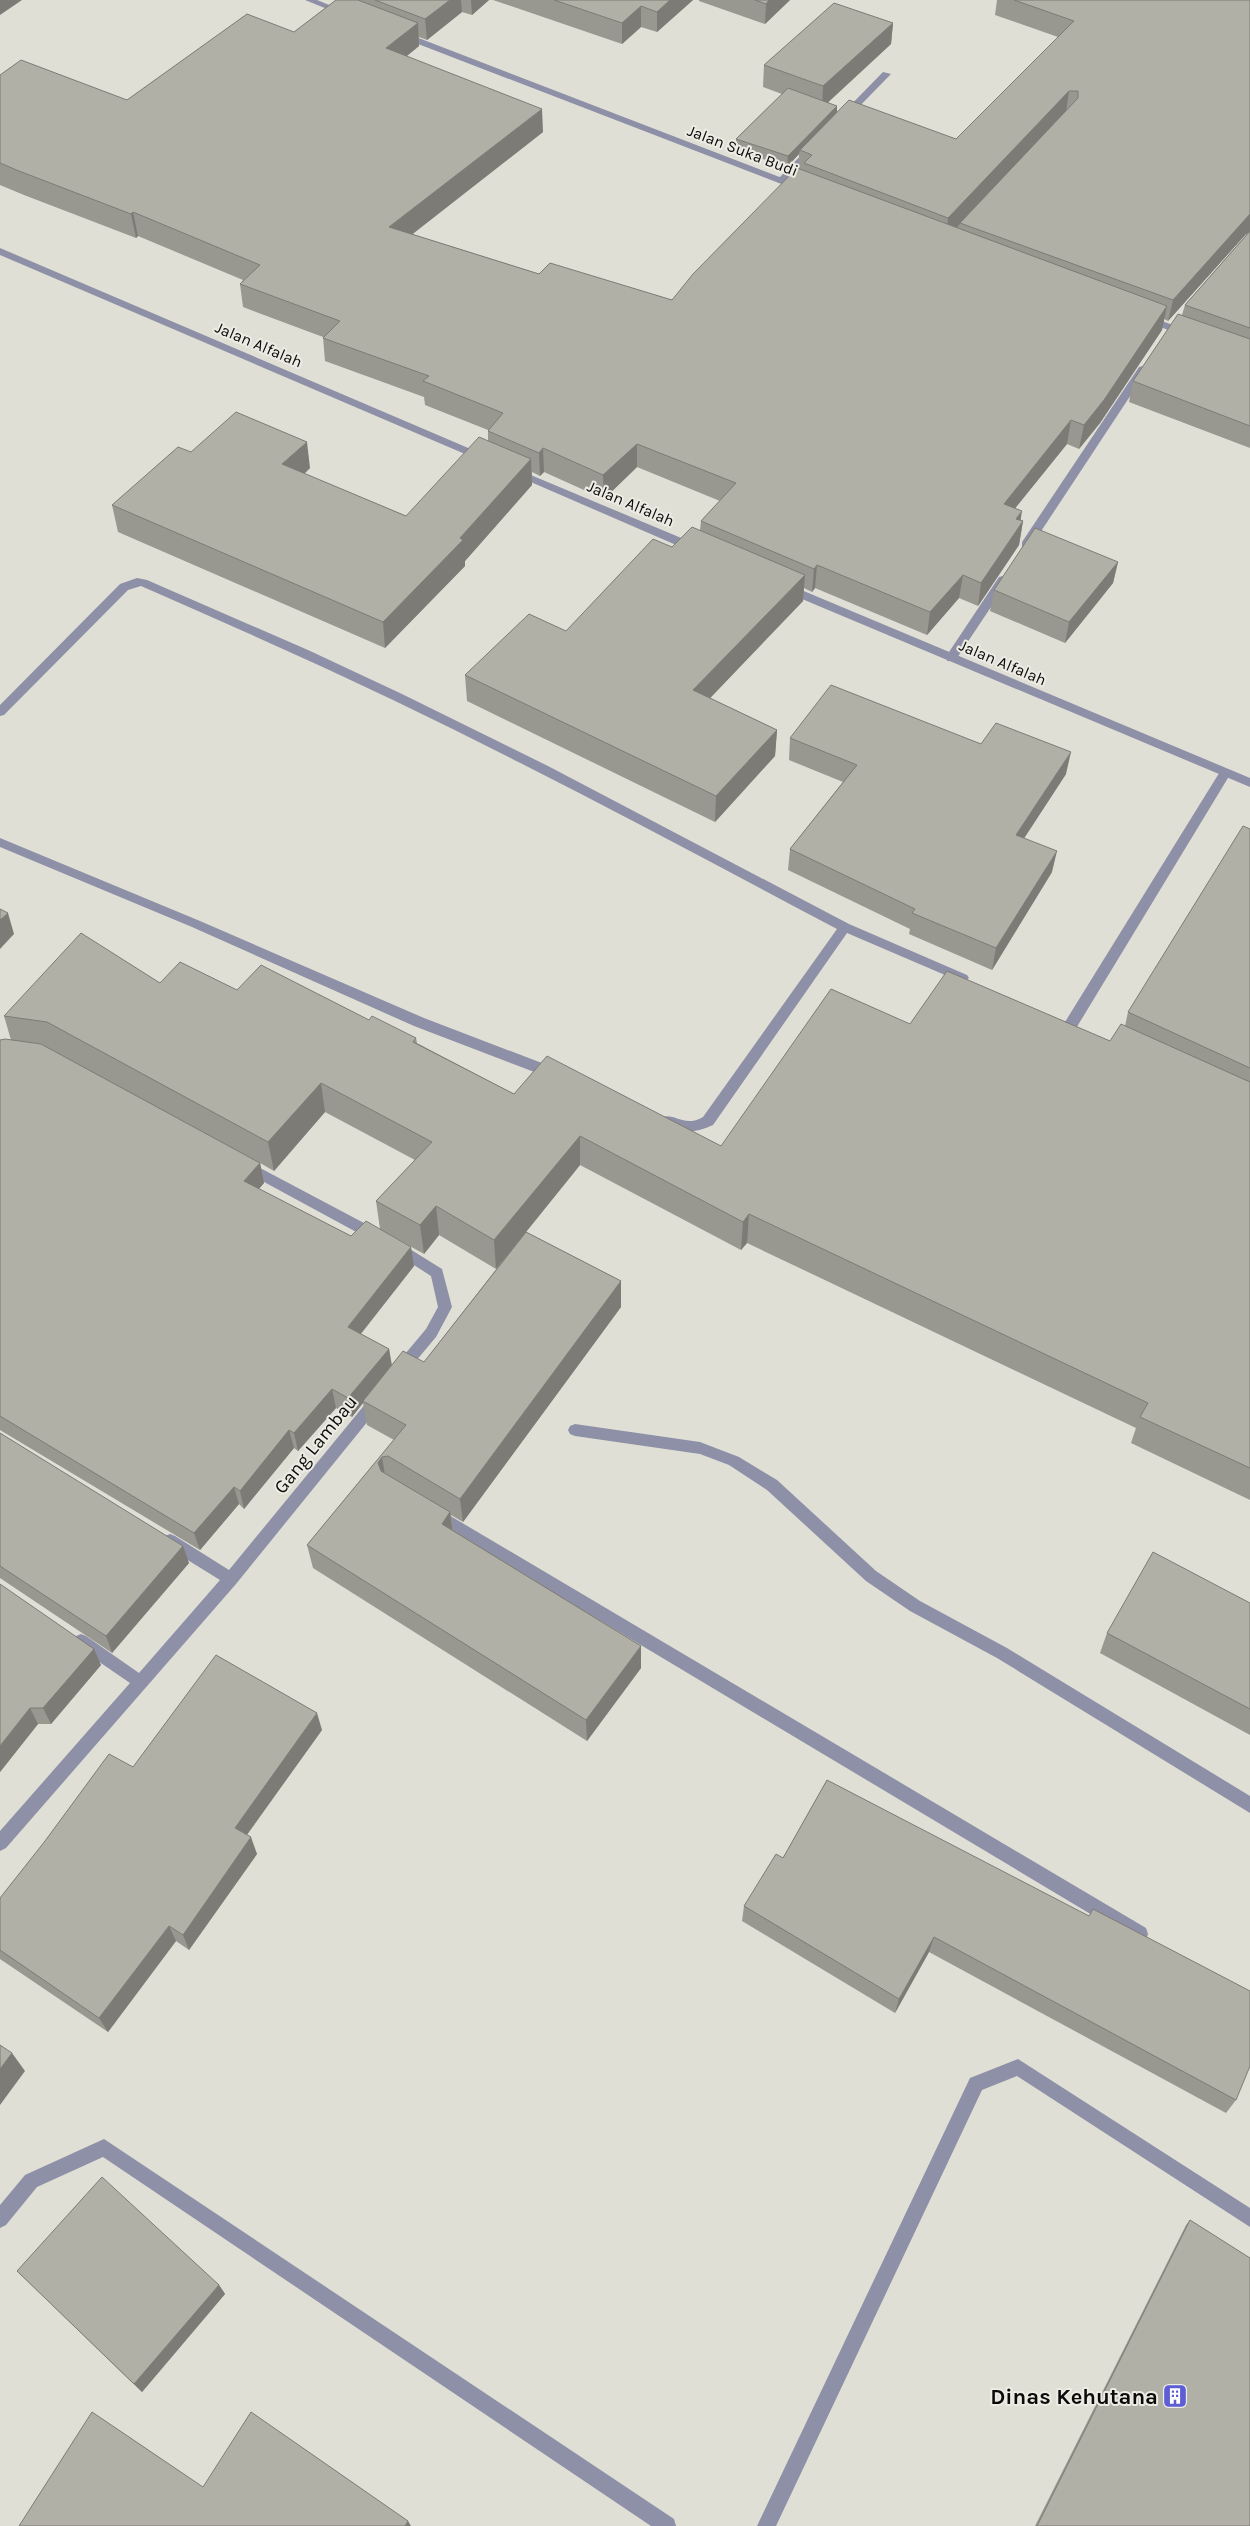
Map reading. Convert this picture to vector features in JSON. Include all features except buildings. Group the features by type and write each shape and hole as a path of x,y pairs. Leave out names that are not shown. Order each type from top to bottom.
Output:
{"street":[{"path":"309,0 359,18"},
{"name":"Jalan Suka Budi","path":"394,31 809,192"},
{"path":"837,124 886,74"},
{"path":"781,181 816,145"},
{"name":"Jalan Alfalah","path":"0,251 705,553"},
{"path":"1134,314 1197,337"},
{"path":"951,658 1149,360"},
{"path":"0,712 124,587 137,582 143,583 304,653 398,697 544,769 845,927 975,984"},
{"name":"Jalan Alfalah","path":"778,584 1250,783"},
{"path":"1070,1026 1225,772"},
{"path":"0,842 196,924 419,1022 563,1077"},
{"path":"658,1118 688,1128 699,1127 708,1122 845,927"},
{"name":"Gang Lambau","path":"0,1843 139,1681 231,1579 431,1333 445,1307 437,1272 413,1256 231,1157"},
{"path":"575,1430 700,1448 734,1461 772,1485 871,1576 915,1606 1002,1653 1250,1805"},
{"path":"425,1508 1156,1944"},
{"path":"157,1533 231,1579"},
{"path":"66,1630 139,1681"},
{"path":"766,2526 976,2084 1018,2066 1250,2218"},
{"path":"0,2219 31,2181 104,2148 667,2526"}],"place":[{"name":"Dinas Kehutana","path":"1175,2396"}]}
